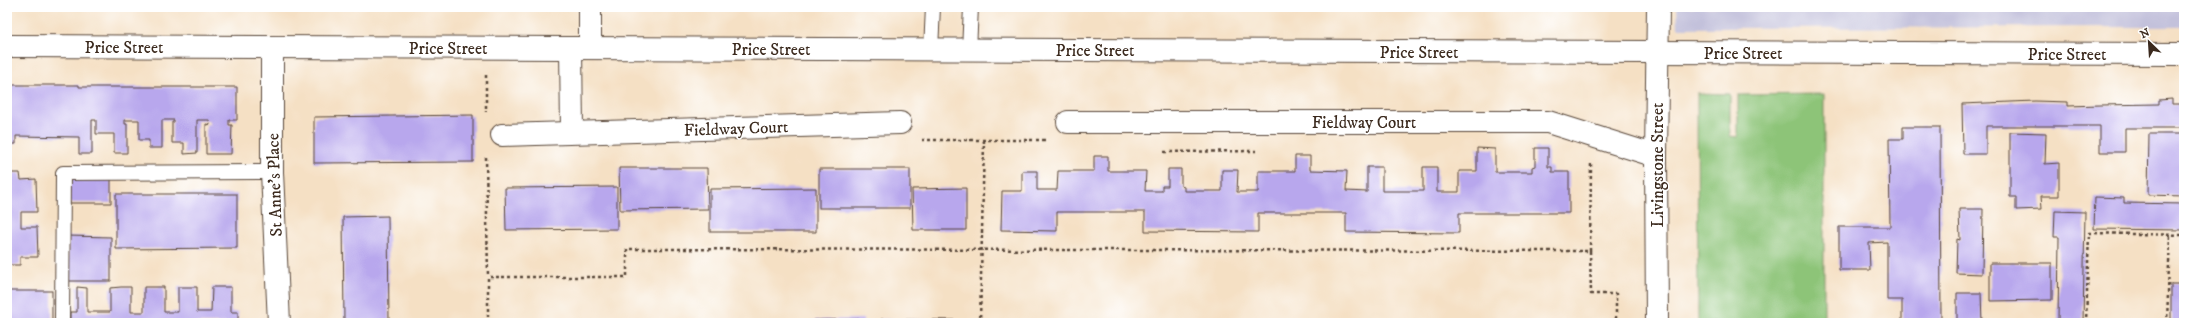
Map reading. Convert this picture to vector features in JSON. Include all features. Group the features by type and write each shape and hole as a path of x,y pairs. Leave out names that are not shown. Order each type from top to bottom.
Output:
{"street":[{"path":"572,132 581,48 590,7"},
{"name":"Livingstone Street","path":"1656,323 1658,7"},
{"name":"Price Street","path":"7,46 2184,54"},
{"name":"St Anne's Place","path":"272,48 272,172 279,323"},
{"name":"Fieldway Court","path":"1068,122 1548,122 1656,156"},
{"name":"Fieldway Court","path":"502,135 900,123"}],"lane":[{"path":"931,50 933,7"},
{"path":"969,50 971,7"},
{"path":"62,323 63,173 272,172"}],"path":[{"path":"486,48 486,120"},
{"path":"980,323 984,141"},
{"path":"486,152 488,323"},
{"path":"2086,323 2089,233 2184,235"},
{"path":"2167,323 2170,234"},
{"path":"488,277 627,277 627,249 1590,251 1591,294 1616,294 1616,323"}],"shaded area":[{"path":"1677,7 2184,7 2184,27 1678,28"}],"green space":[{"path":"1697,93 1730,94 1730,136 1738,137 1738,95 1824,94 1824,323 1698,323"}],"building":[{"path":"7,85 79,85 79,87 237,87 237,120 229,120 229,125 232,125 231,154 206,154 206,124 210,125 209,120 197,120 197,153 184,154 184,143 172,143 172,122 174,122 174,120 162,120 162,148 149,148 149,140 139,140 139,120 125,120 125,124 127,124 127,153 114,153 114,134 96,134 96,120 92,120 92,154 79,154 79,137 16,136 16,144 7,144"},
{"path":"2172,99 2172,104 2184,104 2184,128 2125,128 2125,152 2100,152 2100,126 1986,126 1986,154 1963,154 1962,104 2035,101 2068,102 2068,106 2159,104 2159,100"},
{"path":"473,115 473,162 314,163 314,117"},
{"path":"1903,127 1940,127 1941,323 1902,323 1902,300 1887,300 1887,242 1869,243 1870,270 1839,270 1839,227 1890,227 1889,139 1903,139"},
{"path":"2010,132 2046,133 2045,164 2059,163 2059,196 2041,196 2042,209 2016,210 2016,197 2010,197"},
{"path":"2149,134 2184,134 2184,196 2148,195"},
{"path":"1477,148 1495,149 1495,172 1532,172 1532,167 1535,166 1535,148 1548,148 1548,167 1552,167 1552,172 1569,172 1569,213 1459,213 1459,233 1346,232 1346,213 1258,213 1258,232 1145,231 1145,212 1057,212 1057,231 1001,230 1002,191 1022,191 1022,171 1037,171 1037,190 1057,190 1058,171 1094,171 1094,156 1108,156 1108,171 1146,171 1145,191 1162,191 1162,186 1168,186 1168,169 1181,169 1181,186 1184,187 1184,191 1222,191 1222,170 1238,170 1237,192 1258,192 1258,171 1295,171 1295,156 1310,156 1310,170 1347,171 1346,191 1367,192 1367,167 1382,167 1382,191 1423,191 1423,167 1437,167 1437,192 1459,192 1459,171 1477,171"},
{"path":"619,168 707,168 708,209 620,210"},
{"path":"819,169 910,169 910,208 819,208"},
{"path":"7,173 20,173 21,180 36,179 37,212 21,212 21,227 37,227 38,257 20,257 20,265 7,265"},
{"path":"70,177 111,177 111,203 69,203"},
{"path":"617,187 617,229 506,230 505,188"},
{"path":"816,188 816,232 710,232 710,189"},
{"path":"966,188 966,230 913,230 912,189"},
{"path":"116,194 237,194 237,248 116,249"},
{"path":"2095,197 2124,198 2124,203 2184,204 2184,230 2094,229"},
{"path":"1959,209 1983,209 1982,274 1956,273 1957,239 1960,240"},
{"path":"2055,211 2085,212 2083,323 2058,323 2059,237 2054,237"},
{"path":"388,216 389,323 344,323 343,217"},
{"path":"68,236 111,237 111,281 68,281"},
{"path":"1990,263 2052,263 2052,300 1990,301"},
{"path":"2171,284 2184,284 2184,323 2171,323"},
{"path":"77,287 87,288 87,312 110,312 110,288 131,287 131,312 144,312 144,287 164,287 164,312 178,312 178,287 197,287 197,312 211,312 212,287 231,287 231,312 238,312 238,323 70,323 70,312 77,312"},
{"path":"7,291 52,291 52,323 7,323"},
{"path":"1957,293 1981,293 1982,323 1957,323"},
{"path":"863,319 863,323 814,323 814,320"},
{"path":"881,319 962,320 962,323 881,323"},
{"path":"618,321 639,323 564,323 564,322"},
{"path":"663,321 710,321 710,323 663,323"},
{"path":"1205,321 1232,321 1232,323 1206,323"}]}
